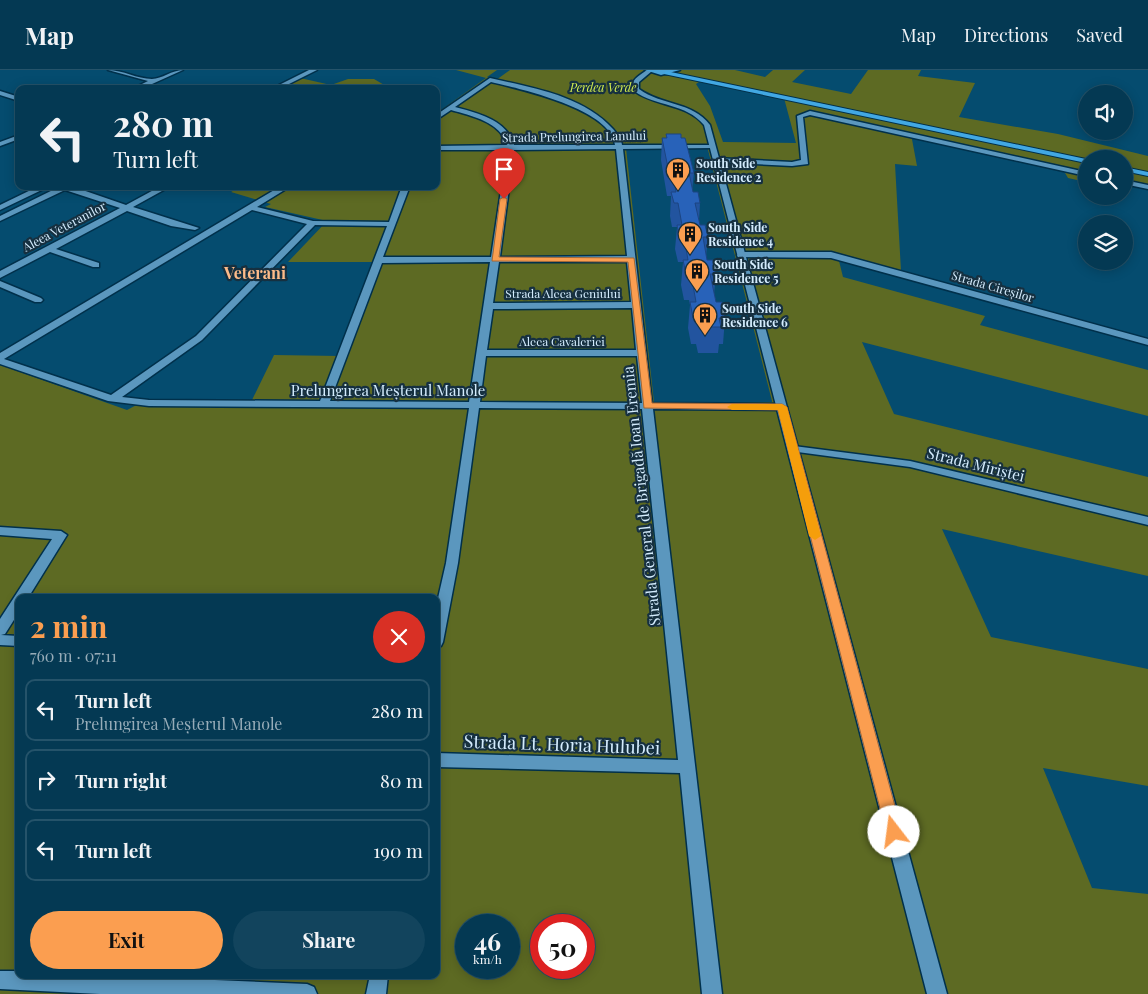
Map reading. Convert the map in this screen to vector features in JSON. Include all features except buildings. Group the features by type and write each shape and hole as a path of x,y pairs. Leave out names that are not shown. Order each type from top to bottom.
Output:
{"highway":[{"path":"683,70 742,85 1078,158"},
{"path":"664,73 1078,158"},
{"path":"1133,170 1148,173"}],"main road":[{"path":"648,70 664,73 677,70"}],"street":[{"path":"110,70 153,81"},
{"path":"144,85 180,70"},
{"path":"282,85 314,70"},
{"path":"648,70 636,81 636,90 642,95 690,111 704,120 794,449 937,994"},
{"path":"636,81 664,73"},
{"name":"Strada General de Brigadă Ioan Eremia","path":"450,108 490,80 553,96 584,109 607,124 618,138 712,994"},
{"path":"0,93 15,98"},
{"path":"440,115 450,108 483,119 504,130 510,138 511,148 452,563 440,622"},
{"path":"716,160 792,164 805,162 800,120 801,114 810,113 1078,172"},
{"path":"0,144 15,138"},
{"name":"Strada Prelungirea Lanului","path":"440,148 712,146"},
{"path":"1133,184 1148,187"},
{"path":"0,208 38,190"},
{"path":"0,219 60,190"},
{"path":"75,190 174,224 195,228"},
{"name":"Aleea Veteranilor","path":"0,275 160,190"},
{"path":"0,357 280,190"},
{"path":"324,404 405,190"},
{"path":"251,208 313,223 392,224"},
{"path":"112,399 199,338 313,223"},
{"path":"49,248 96,265"},
{"name":"Strada Cireșilor","path":"741,255 831,255 1148,342"},
{"path":"378,260 632,259"},
{"path":"0,284 38,300"},
{"name":"Strada Aleea Geniului","path":"489,306 636,305"},
{"name":"Aleea Cavaleriei","path":"482,353 642,353"},
{"name":"Prelungirea Meșterul Manole","path":"0,361 112,399 149,403 782,407"},
{"name":"Strada Miriștei","path":"794,449 910,464 1148,521"},
{"path":"0,531 61,535 24,594"},
{"path":"0,630 15,607"},
{"path":"0,640 15,641"},
{"name":"Strada Lt. Horia Hulubei","path":"440,760 687,767"},
{"path":"376,994 378,979"},
{"path":"0,980 308,994"}],"green space":[{"name":"Perdea Verde","path":"456,70 497,70 487,77 496,80 510,70 643,70 667,76 678,73 680,70 735,70 765,77 773,70 805,70 792,82 851,94 868,70 921,70 918,76 975,83 959,117 1058,134 1123,150 1078,150 1078,180 1068,178 1061,166 911,134 917,166 895,164 901,271 837,253 843,277 985,316 980,325 1148,370 1148,416 862,342 894,414 1148,477 1148,576 942,529 991,637 1148,669 1148,786 1043,768 1092,888 1148,894 1148,994 0,994 0,365 127,410 148,399 252,400 274,355 340,356 376,262 288,262 327,221 265,207 271,204 231,192 234,190 440,190 440,110 486,78","holes":["699,82 784,98 796,143 723,142 710,106 696,84","707,146 772,402 654,402 626,148"]},
{"path":"300,78 331,85 285,85"},
{"path":"348,79 374,79 384,85 331,85"},
{"path":"1133,152 1148,156 1148,185 1133,182"}],"slow traffic":[{"path":"732,407 782,407 815,536"}],"place":[{"name":"South Side Residence 2","path":"678,191"},
{"name":"South Side Residence 4","path":"690,255"},
{"name":"South Side Residence 5","path":"697,292"},
{"name":"South Side Residence 6","path":"705,336"}],"district":[{"name":"Veterani","path":"255,272"}],"route":[{"path":"504,199 495,260 632,259 648,406 782,407 894,832"}]}
